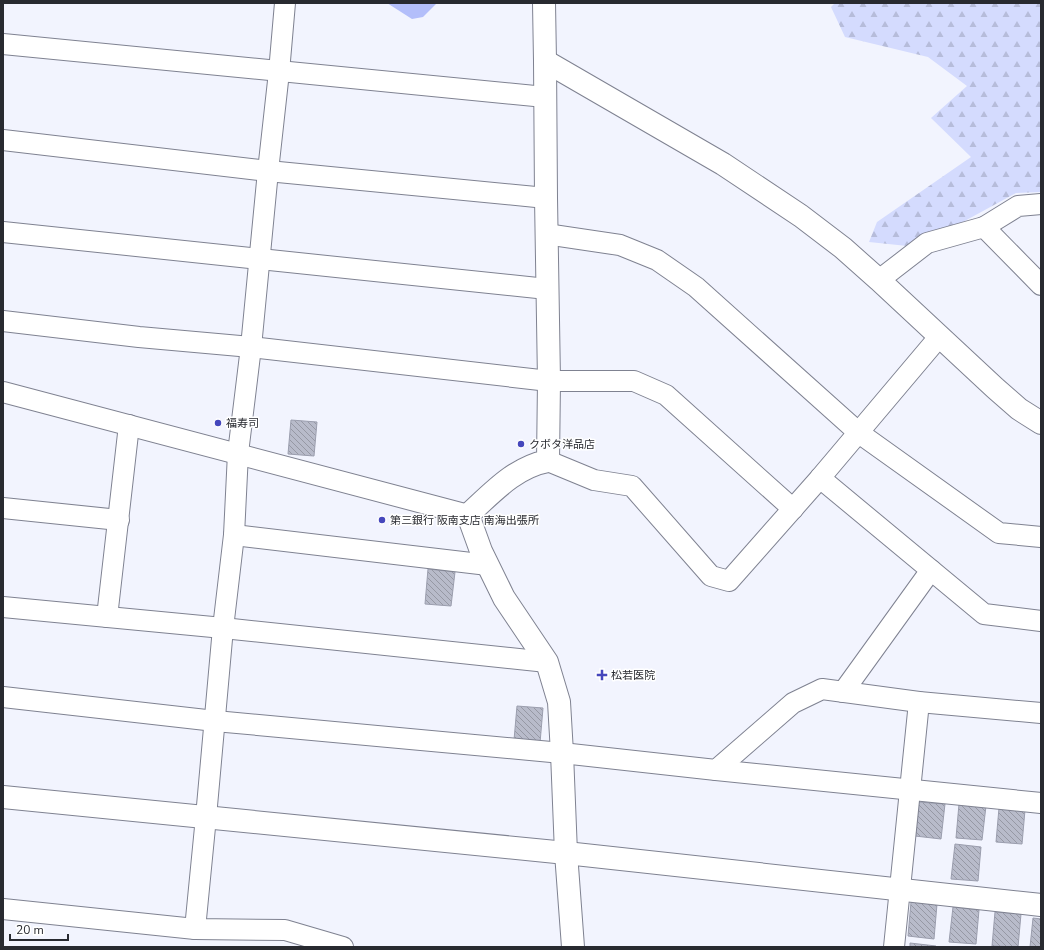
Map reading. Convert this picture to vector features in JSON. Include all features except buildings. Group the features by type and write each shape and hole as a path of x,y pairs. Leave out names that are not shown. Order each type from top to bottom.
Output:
{"street":[{"path":"195,929 223,628 234,535 238,454 251,347 285,3"},
{"path":"544,3 549,381 548,461"},
{"path":"3,44 545,97"},
{"path":"545,61 729,168 801,216 843,248 1013,404 1041,423"},
{"path":"3,140 268,171 546,198"},
{"path":"879,280 927,243 984,227 1018,206 1041,204"},
{"path":"984,227 1041,285"},
{"path":"3,232 547,289"},
{"path":"546,234 620,245 657,260 696,287 859,433 999,533 1041,537"},
{"path":"3,321 139,337 251,347 549,381 634,381 666,395 793,509"},
{"path":"468,515 508,480 524,469 538,463 548,461 594,480 632,486 710,576 729,581 859,433 940,337"},
{"path":"3,392 468,515"},
{"path":"107,617 129,425"},
{"path":"820,478 984,614 1041,621"},
{"path":"3,508 119,520"},
{"path":"468,515 481,551 504,598 547,662 559,702 566,853 573,947"},
{"path":"234,535 488,565"},
{"path":"843,692 931,570"},
{"path":"3,607 223,628 547,662"},
{"path":"716,770 793,703 822,689 919,702 1041,713"},
{"path":"3,698 215,721 562,753 1041,803"},
{"path":"894,947 919,702"},
{"path":"3,797 566,853 1041,905"},
{"path":"3,909 195,929 285,930 291,940 343,947"}],"green space":[{"path":"835,3 1041,3 1041,192 1016,193 917,247 869,242 877,222 971,157 931,118 967,86 928,57 845,37 831,7"}],"water":[{"path":"387,3 437,3 423,17 412,19"}],"place":[{"name":"福寿司","path":"218,423"},
{"name":"クボタ洋品店","path":"521,444"},
{"name":"第三銀行 阪南支店 南海出張所","path":"382,520"},
{"name":"松若医院","path":"602,675"}]}
